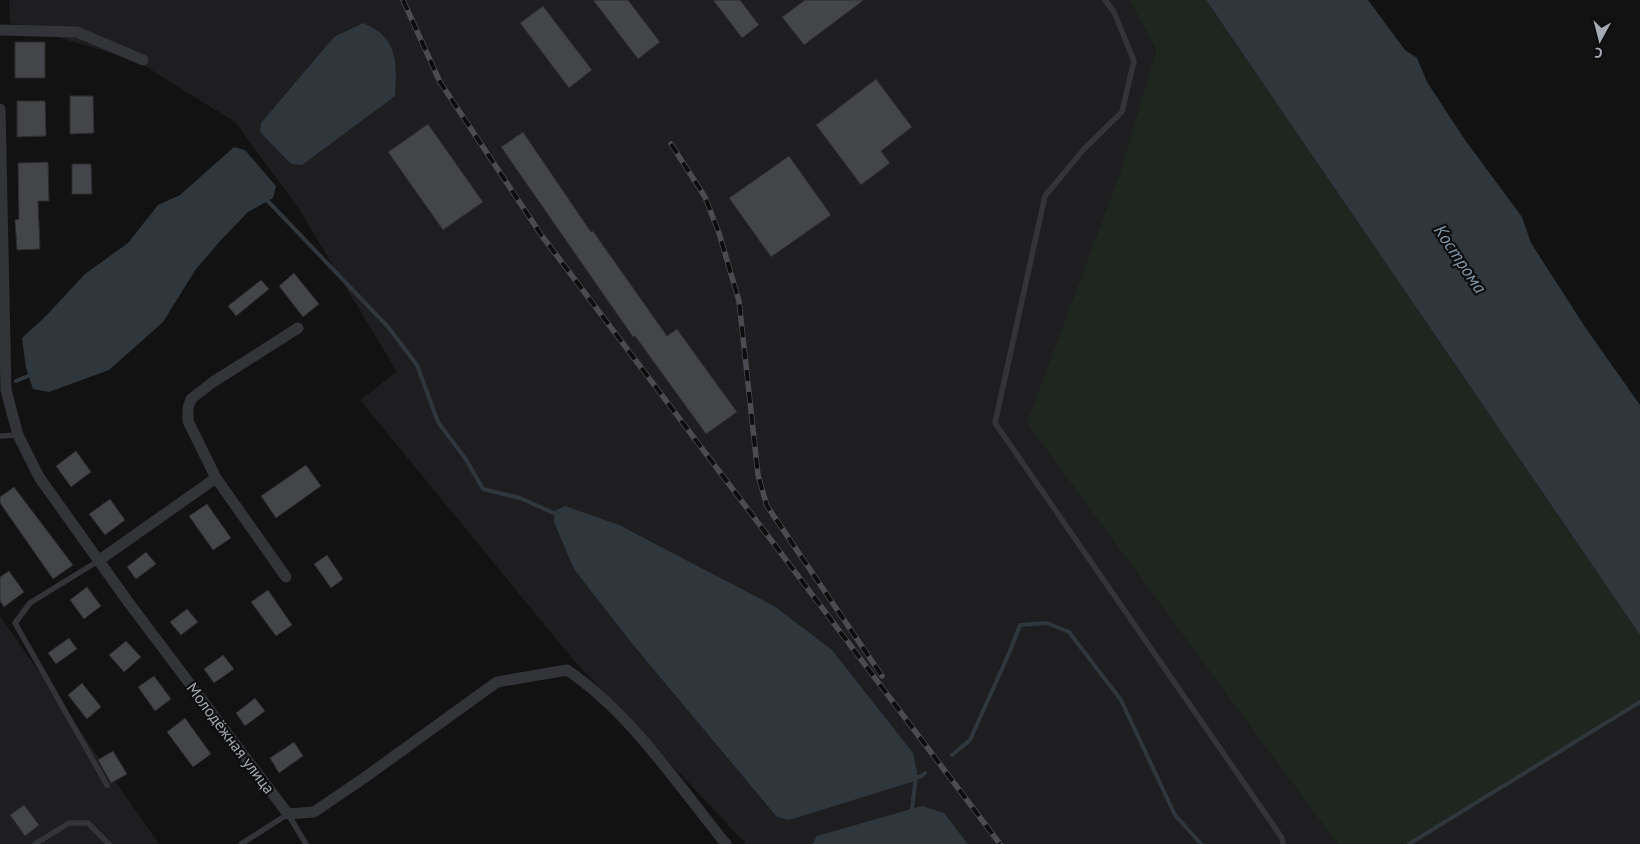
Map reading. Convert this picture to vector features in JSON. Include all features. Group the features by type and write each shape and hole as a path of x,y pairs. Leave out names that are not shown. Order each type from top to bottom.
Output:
{"street":[{"path":"0,30 77,32 143,60"},
{"name":"Молодёжная улица","path":"0,109 1,261 6,390 18,435 39,477 98,561 288,814"},
{"path":"286,577 216,478 188,422 188,408 191,399 298,328"},
{"path":"98,561 216,478"},
{"path":"288,814 314,812 497,682 567,670 592,687 621,715 726,844"}],"lane":[{"path":"1105,0 1114,12 1134,61 1122,112 1084,149 1045,196 995,423 1284,844"},
{"path":"0,436 18,435"},
{"path":"98,561 30,603 14,624 106,785"},
{"path":"241,844 288,814 306,844"},
{"path":"34,844 69,823 88,822 110,844"}],"shaded area":[{"path":"9,0 1129,0 1156,50 1119,175 1028,423 1337,844 746,844 570,656 360,400 397,372 299,209 235,122 135,60 10,23"},
{"path":"1129,0 1206,0 1640,635 1640,702 1409,844 1337,844 1027,423 1119,175 1156,50"},
{"path":"0,616 159,844 0,844"},
{"path":"1640,702 1640,844 1409,844"}],"water":[{"name":"Кострома","path":"1206,0 1368,0 1405,50 1417,58 1427,82 1465,140 1522,217 1531,243 1585,327 1640,405 1640,635"},
{"path":"363,23 375,29 383,36 393,52 396,72 395,96 302,165 291,164 260,132 261,123 334,37"},
{"path":"234,147 245,150 276,186 273,198 248,212 222,239 196,269 163,322 109,370 49,392 33,389 26,368 22,338 44,318 85,274 128,243 158,205 180,195"},
{"path":"565,506 619,525 774,606 832,650 913,753 917,772 915,781 789,820 777,817 630,641 574,569 554,522 555,511"},
{"path":"922,806 944,813 968,844 812,844 817,836"}],"building":[{"path":"593,0 628,0 660,42 638,59"},
{"path":"713,0 740,0 759,25 742,38"},
{"path":"805,0 864,0 804,45 782,17"},
{"path":"543,6 592,70 569,88 520,23"},
{"path":"15,42 45,42 45,78 15,78"},
{"path":"876,79 912,127 881,151 890,163 861,185 816,125"},
{"path":"70,96 93,96 94,133 70,134"},
{"path":"17,101 45,101 46,136 17,137"},
{"path":"428,124 483,202 443,230 388,152"},
{"path":"523,132 591,232 593,231 667,336 677,329 737,412 706,434 635,336 633,337 501,147"},
{"path":"789,156 831,215 771,257 729,198"},
{"path":"48,162 49,201 38,201 40,249 17,250 15,220 19,219 18,163"},
{"path":"72,164 91,164 92,194 72,194"},
{"path":"294,273 319,304 303,317 279,286"},
{"path":"261,280 269,289 236,316 228,306"},
{"path":"76,451 91,472 71,487 56,466"},
{"path":"306,465 321,486 276,518 261,496"},
{"path":"14,487 73,565 53,579 0,503 0,497"},
{"path":"110,499 125,520 105,535 89,514"},
{"path":"207,504 231,538 213,550 189,516"},
{"path":"146,552 156,564 136,579 127,567"},
{"path":"327,555 343,579 331,588 314,564"},
{"path":"9,571 24,592 4,607 0,601 0,577"},
{"path":"87,587 101,606 84,619 70,600"},
{"path":"268,590 292,625 276,636 251,602"},
{"path":"187,609 198,622 181,635 170,622"},
{"path":"69,638 77,649 56,664 48,653"},
{"path":"126,641 141,657 124,672 109,655"},
{"path":"223,655 234,669 214,683 204,669"},
{"path":"154,676 171,699 155,711 138,687"},
{"path":"82,683 101,707 87,719 68,695"},
{"path":"255,698 265,711 245,726 236,713"},
{"path":"185,718 211,754 193,767 167,732"},
{"path":"294,742 303,756 279,773 270,758"},
{"path":"113,751 127,774 111,783 98,760"},
{"path":"24,805 39,825 25,836 10,815"}],"waterway":[{"path":"265,198 389,328 417,365 438,422 465,458 483,489 520,498 558,515"},
{"path":"16,381 33,374"},
{"path":"952,755 970,740 1020,625 1047,623 1069,632 1121,700 1175,815 1201,844"},
{"path":"1409,844 1640,702"},
{"path":"911,776 920,777 925,773"},
{"path":"912,809 916,776"}],"railway":[{"path":"403,0 440,82 542,236 1000,844"},
{"path":"671,144 705,197 719,233 739,301 758,475 767,506 882,676"}]}
